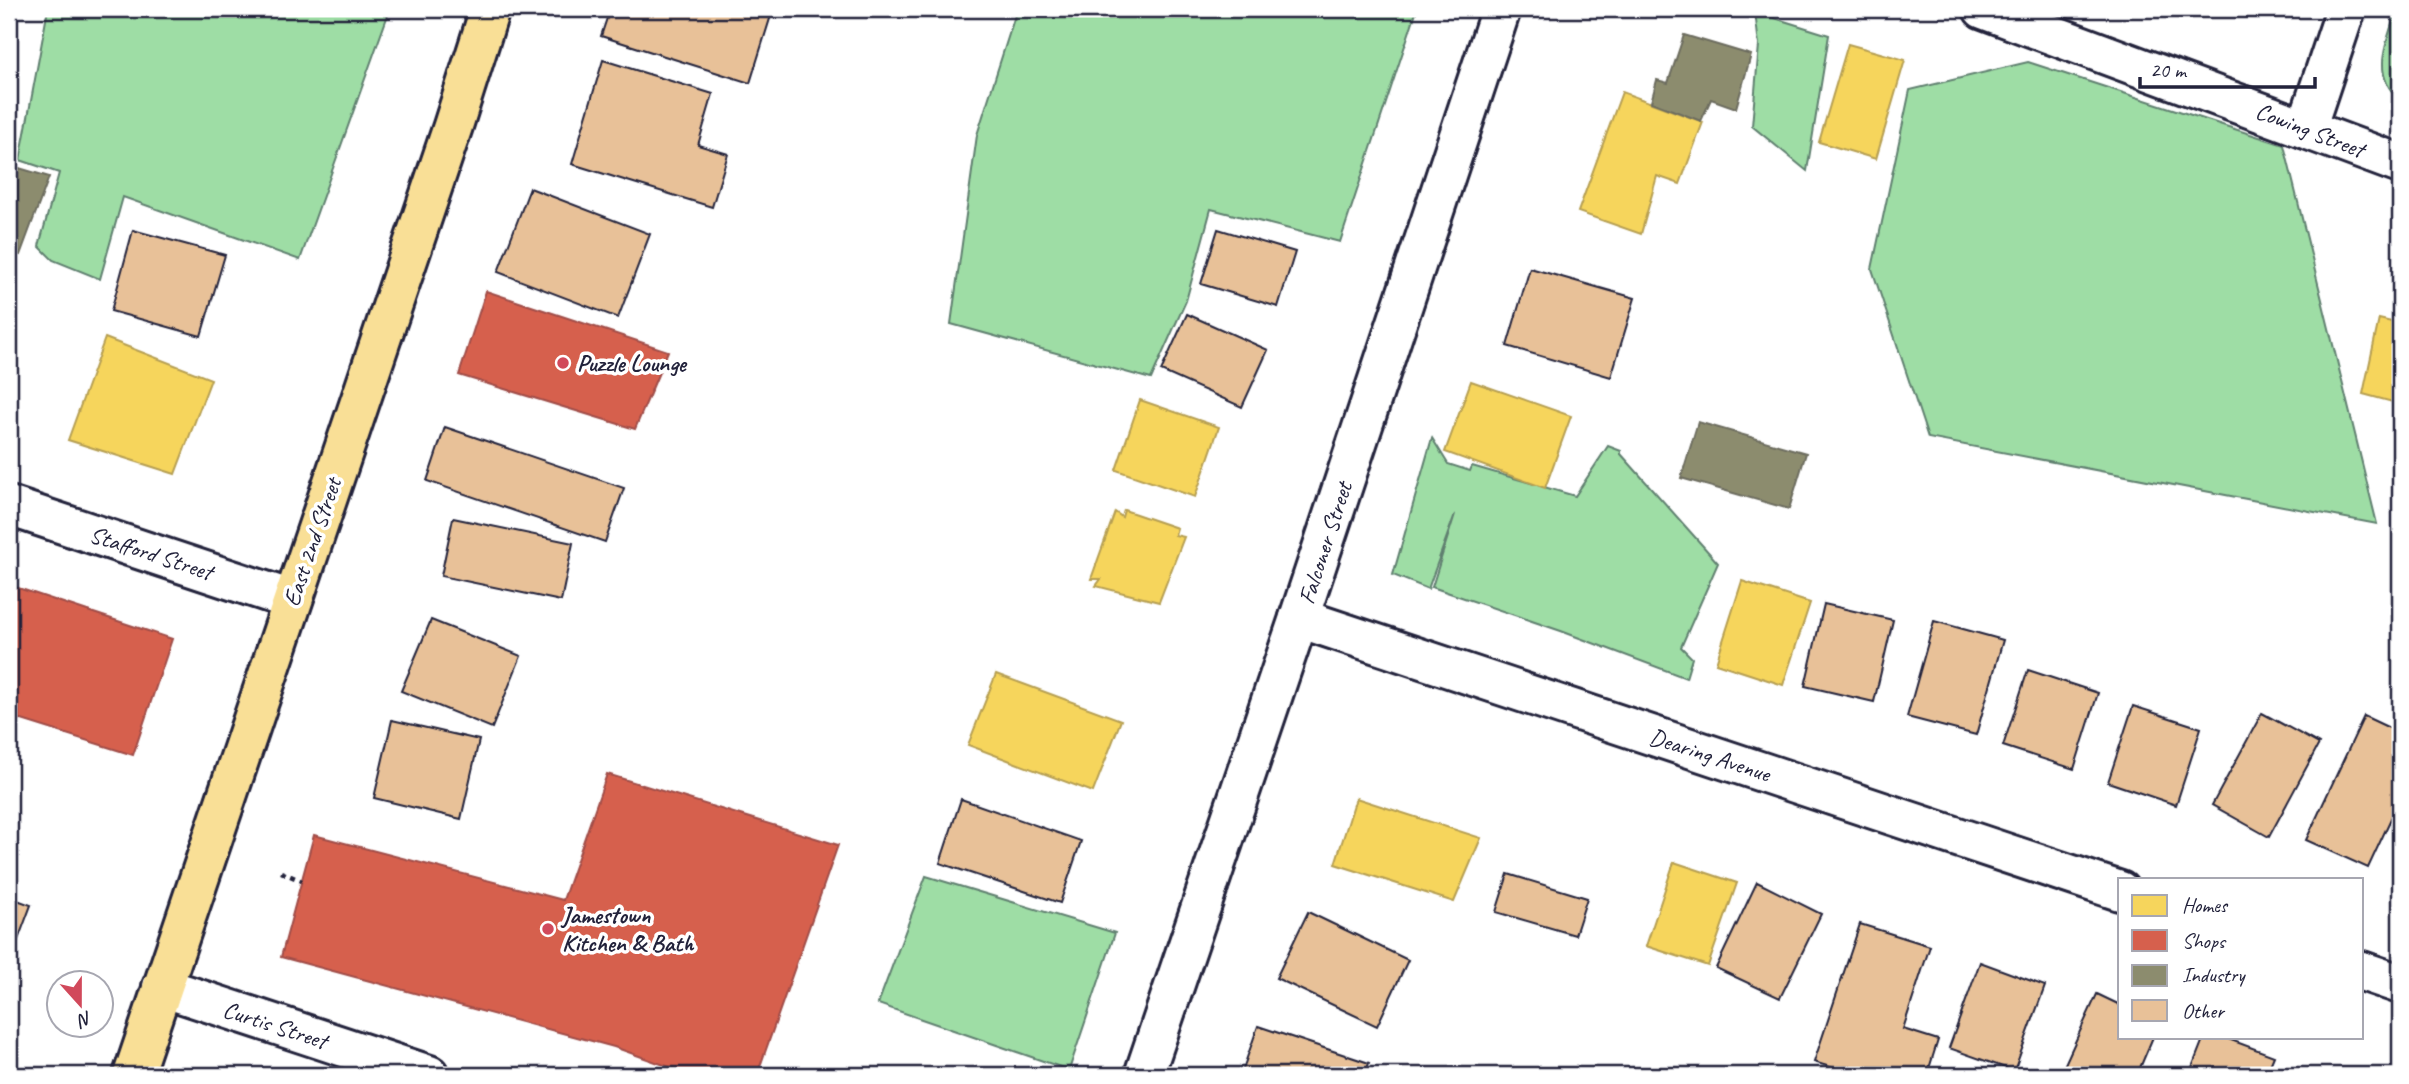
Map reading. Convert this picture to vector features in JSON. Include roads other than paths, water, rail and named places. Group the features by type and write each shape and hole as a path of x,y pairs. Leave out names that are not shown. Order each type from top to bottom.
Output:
{"main road":[{"name":"East 2nd Street","path":"133,1075 449,139 490,9"}],"street":[{"name":"Falconer Street","path":"1144,1075 1300,618 1501,9"},
{"name":"Cowing Street","path":"1983,9 2400,164"},
{"path":"2306,129 2346,9"},
{"name":"Stafford Street","path":"9,506 292,600"},
{"name":"Dearing Avenue","path":"1300,618 2118,890"},
{"path":"2364,972 2400,984"},
{"name":"Curtis Street","path":"162,987 429,1075"}],"place":[{"name":"Puzzle Lounge","path":"563,363"},
{"name":"Jamestown Kitchen & Bath","path":"548,929"}]}
